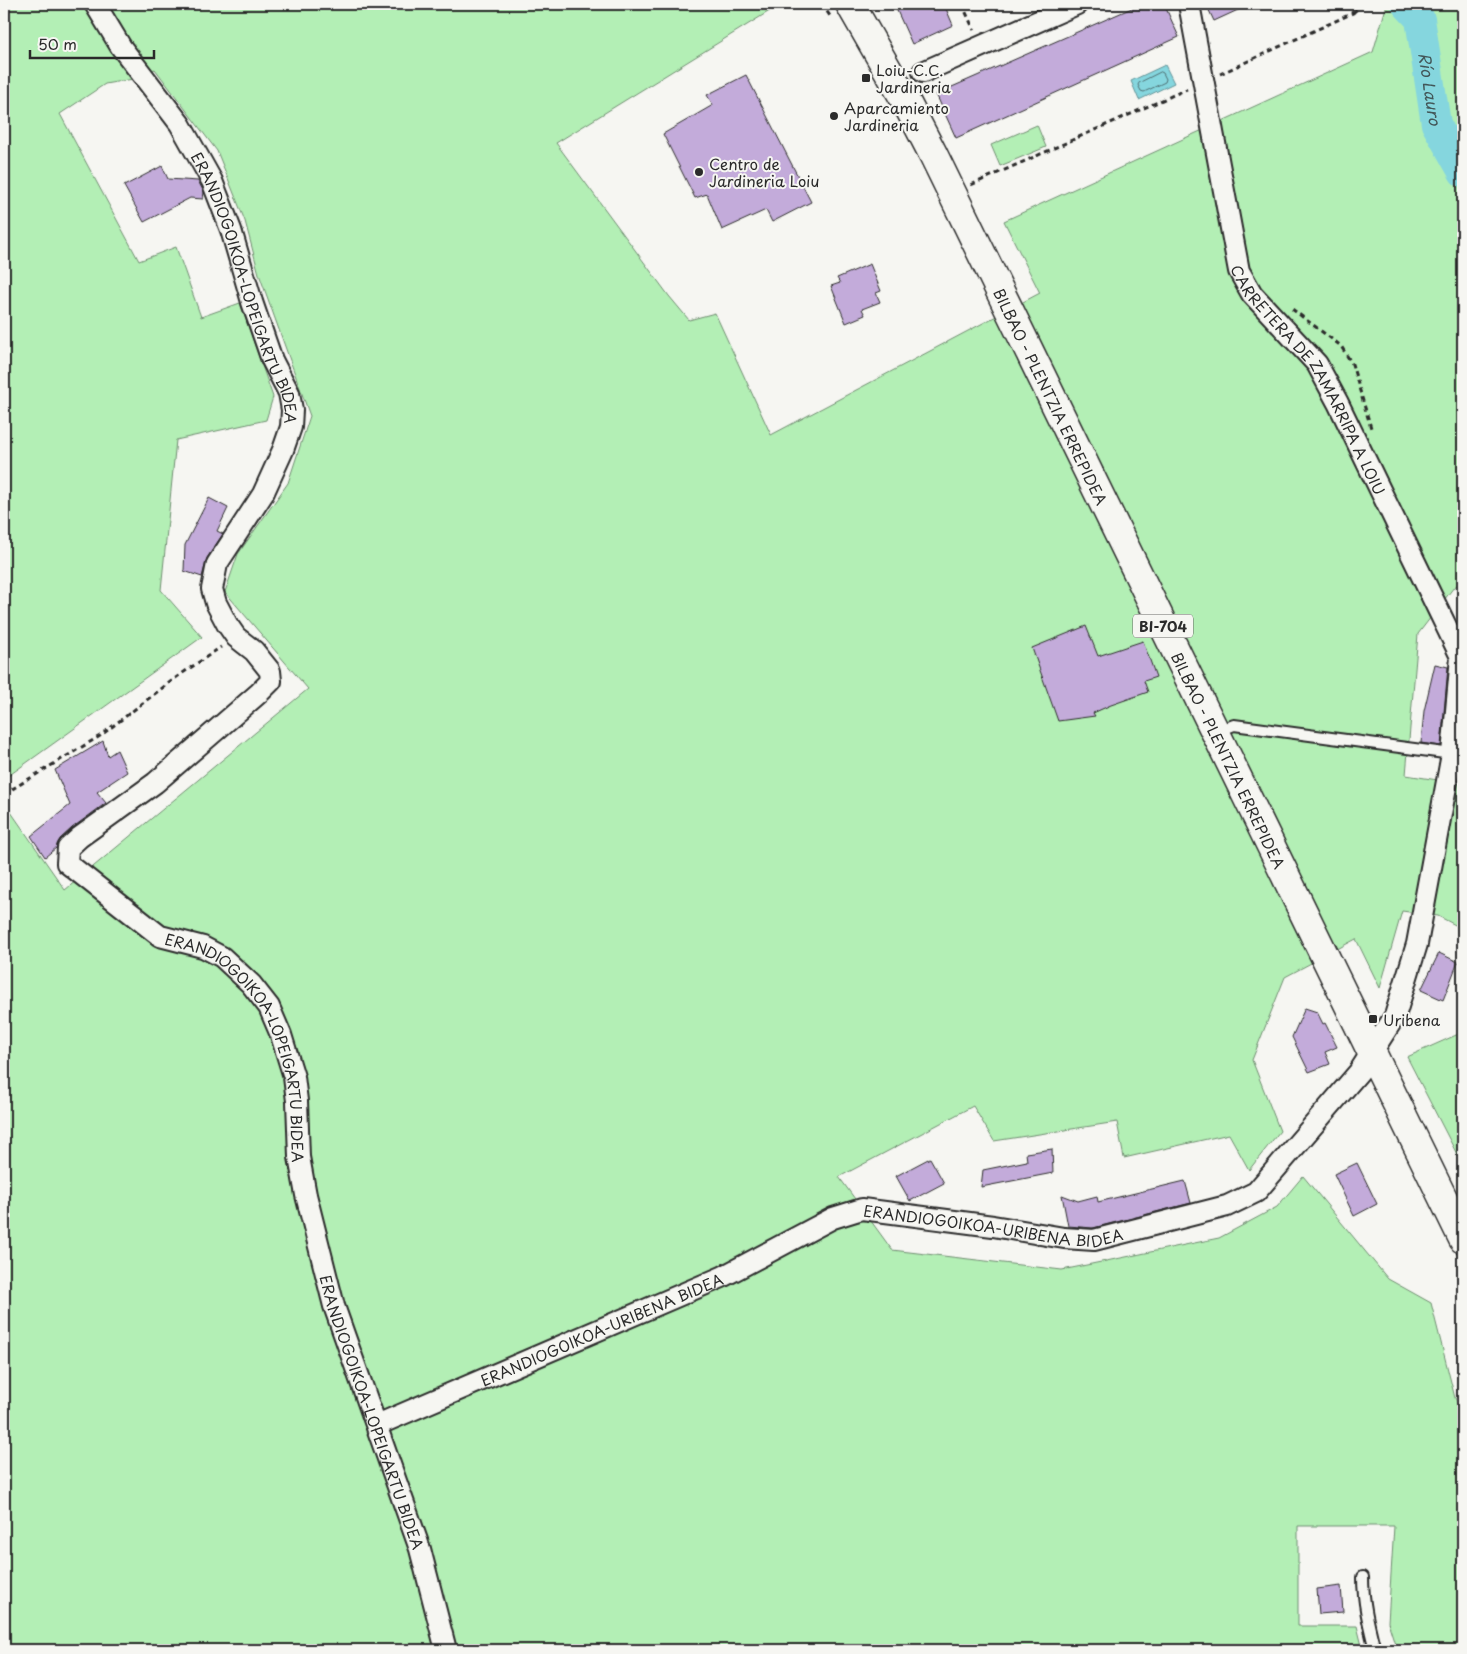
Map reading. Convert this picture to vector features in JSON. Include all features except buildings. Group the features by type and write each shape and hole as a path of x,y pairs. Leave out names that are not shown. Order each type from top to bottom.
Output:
{"main road":[{"name":"BILBAO - PLENTZIA ERREPIDEA","path":"854,9 933,154 1463,1239"}],"street":[{"name":"ERANDIOGOIKOA-LOPEIGARTU BIDEA","path":"95,4 121,47 180,124 212,180 231,230 252,302 272,360 288,392 292,410 292,427 263,494 217,564 212,588 227,624 236,637 254,651 270,671 271,681 155,783 80,837 68,848 67,863 160,936 203,947 222,957 251,984 269,1007 281,1035 294,1077 299,1157 306,1195 334,1306 420,1549 446,1650"},
{"path":"924,72 1077,4"},
{"name":"CARRETERA DE ZAMARRIPA A LOIU","path":"1188,4 1231,233 1240,271 1252,294 1317,364 1338,403 1462,658"},
{"name":"ERANDIOGOIKOA-URIBENA BIDEA","path":"377,1426 722,1278 833,1218 862,1209 993,1226 1064,1238 1094,1240 1227,1206 1256,1192 1360,1072 1394,1016 1417,944 1452,754 1462,658"}],"lane":[{"path":"1215,732 1234,725 1452,754"},
{"path":"1364,1577 1363,1595 1375,1650"}],"path":[{"path":"962,4 981,46"},
{"path":"1348,4 1353,13"},
{"path":"968,186 1204,82 1353,13 1361,4"},
{"path":"4,794 100,736 174,678 236,637"}],"green space":[{"path":"4,4 781,4 556,143 669,296 689,320 715,313 771,435 1040,293 1004,221 1373,52 1387,4 1463,4 1463,582 1454,587 1418,634 1406,775 1463,784 1463,929 1438,916 1402,911 1380,988 1356,939 1285,977 1252,1060 1280,1131 1249,1170 1229,1134 1124,1158 1117,1122 994,1141 973,1106 839,1177 892,1250 1062,1270 1219,1238 1277,1207 1303,1176 1388,1279 1431,1303 1455,1398 1463,1412 1463,1650 1397,1650 1388,1622 1394,1526 1298,1526 1298,1626 1357,1626 1363,1650 4,1650 4,802 65,890 308,689 225,592 238,554 288,483 310,416 259,274 245,221 217,151 155,69 133,79 105,84 60,114 139,261 176,247 201,317 240,303 273,397 266,420 176,440 161,590 202,637 4,779"},
{"path":"1037,125 1046,147 1000,166 991,145"},
{"path":"1463,1032 1463,1166 1407,1057"}],"water":[{"path":"1165,65 1174,83 1139,100 1131,81"}],"waterway":[{"name":"Río Lauro","path":"1406,4 1420,19 1436,124 1463,172"}],"place":[{"name":"Loiu-C.C. Jardineria","path":"866,78"},
{"name":"Aparcamiento Jardineria","path":"834,116"},
{"name":"Centro de Jardineria Loiu","path":"699,172"},
{"name":"Uribena","path":"1373,1019"}]}
